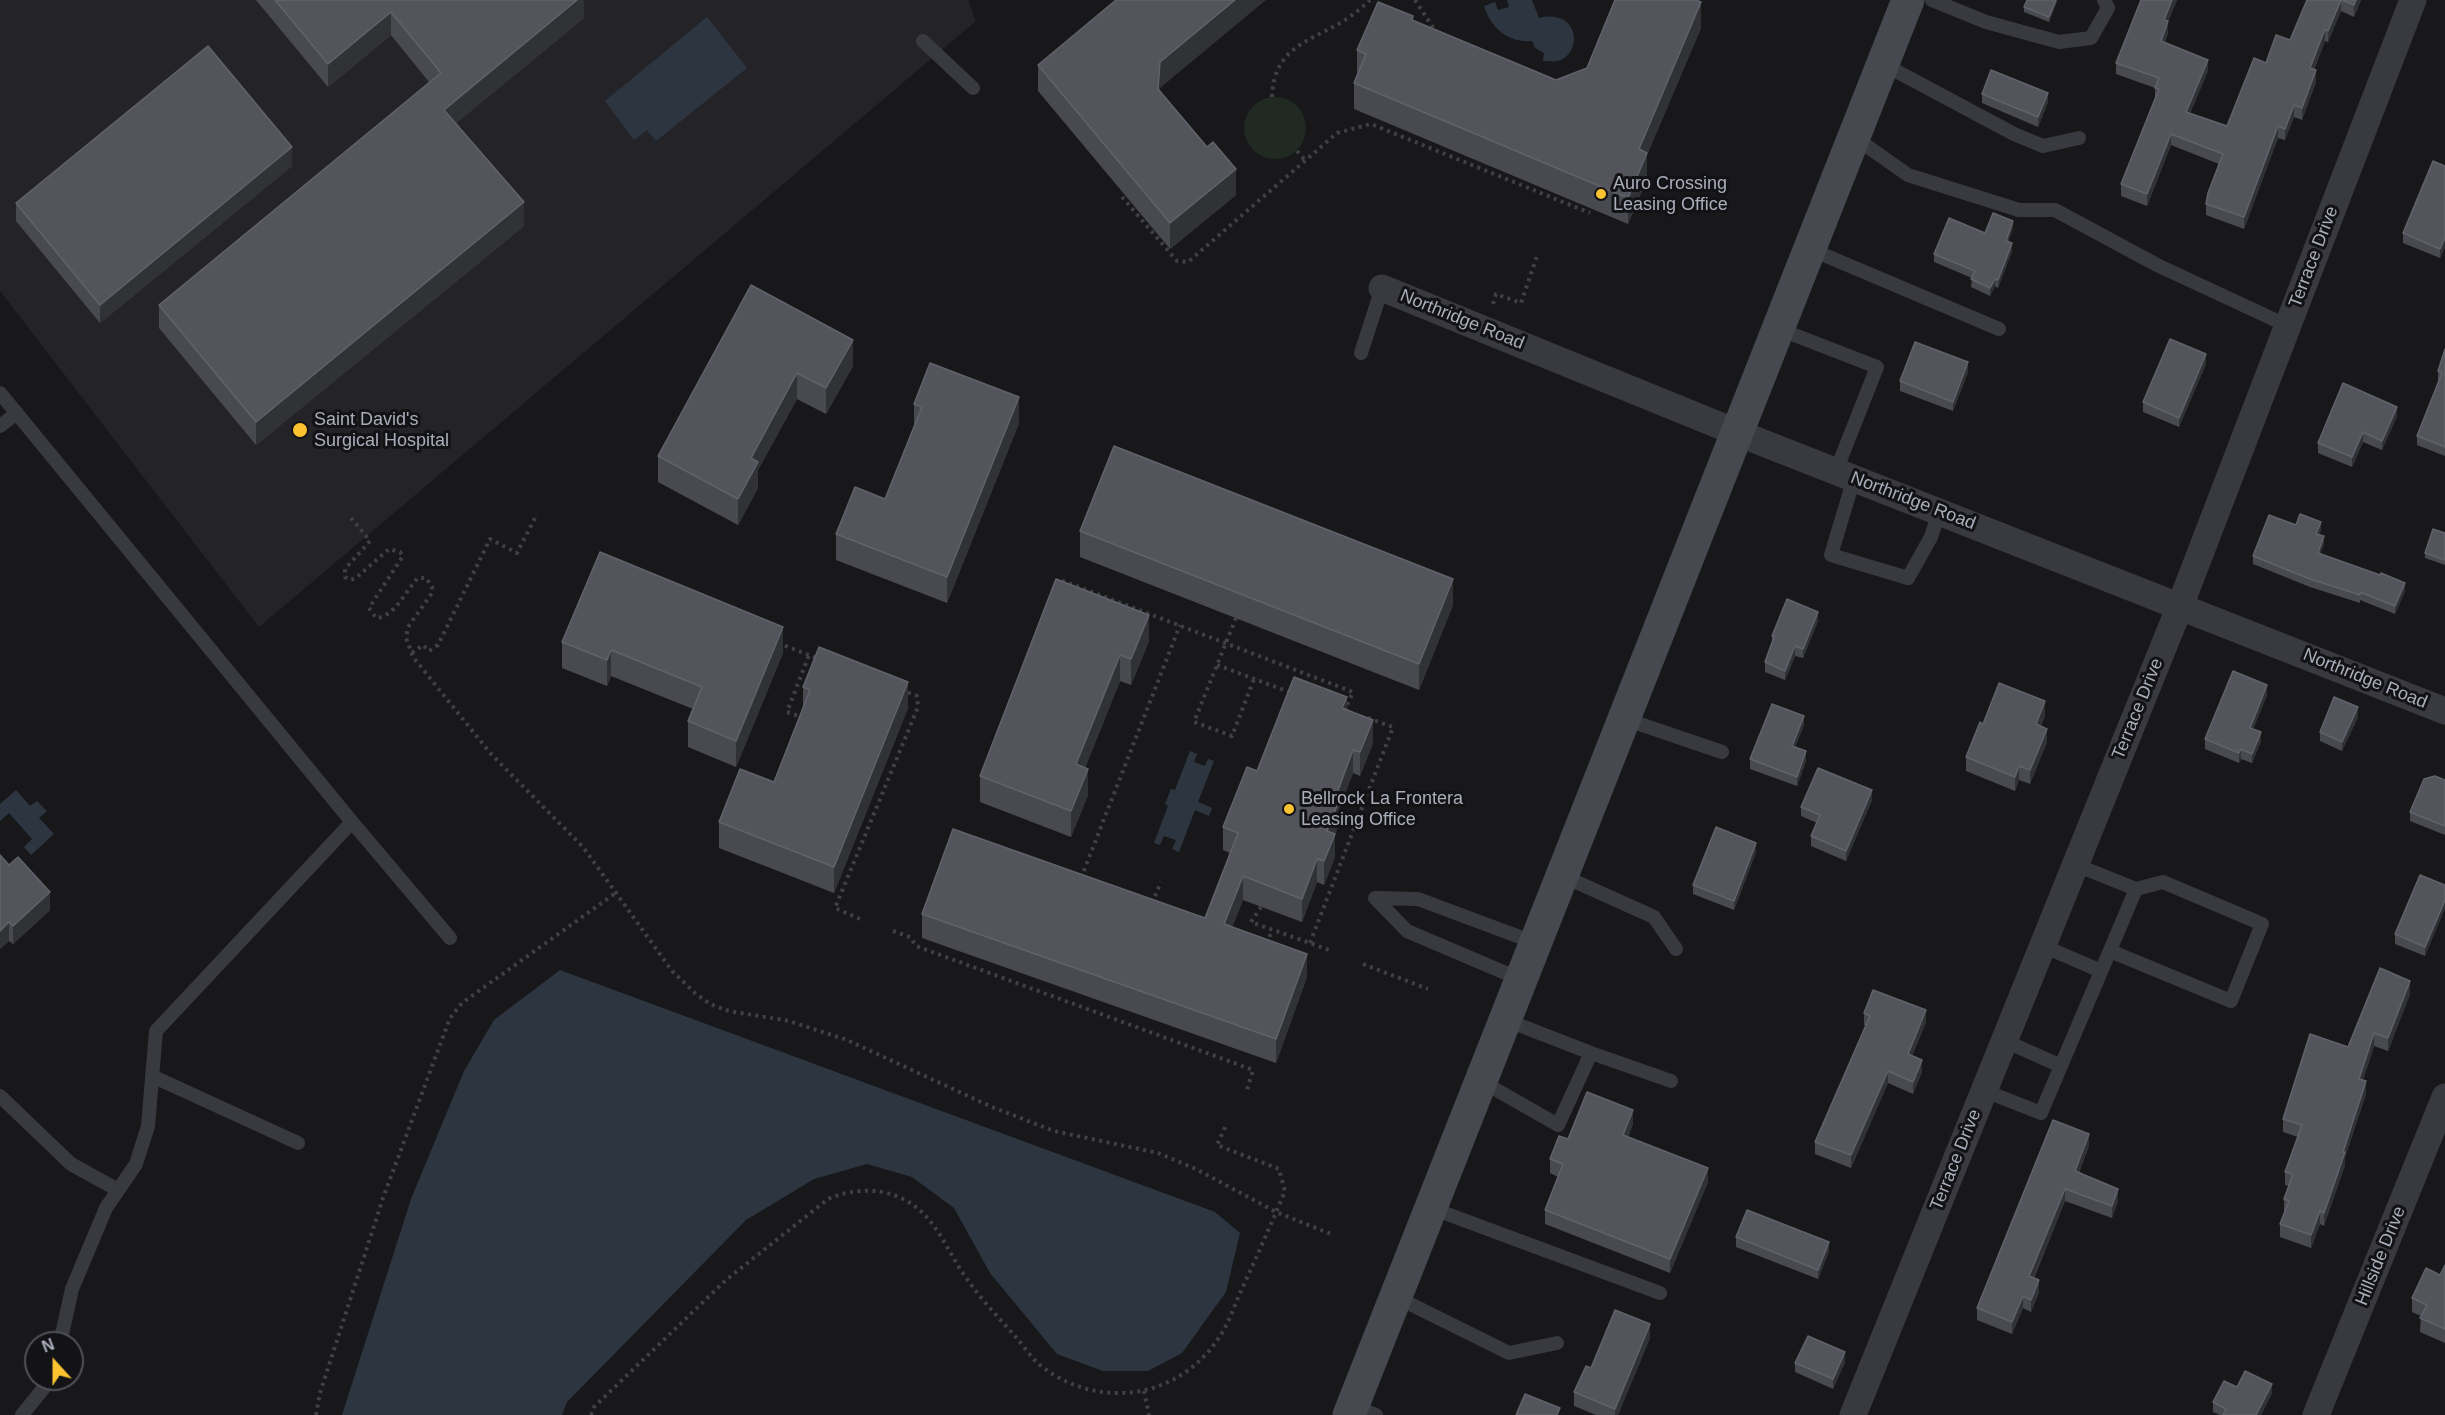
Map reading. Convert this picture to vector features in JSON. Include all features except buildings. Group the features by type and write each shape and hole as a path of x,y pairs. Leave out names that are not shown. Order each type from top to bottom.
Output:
{"main road":[{"path":"1359,1412 1396,1297 1908,0"}],"street":[{"name":"Terrace Drive","path":"1853,1415 2180,606 2413,0"},
{"name":"Northridge Road","path":"1382,288 1738,433 2445,711"},
{"name":"Hillside Drive","path":"2316,1415 2445,1097"}],"lane":[{"path":"1932,0 1986,22 2059,42 2091,38 2108,8 2104,0"},
{"path":"923,41 973,88"},
{"path":"1883,64 2014,134 2043,146 2079,138"},
{"path":"1854,137 1908,175 2019,210 2055,210 2157,265 2288,326"},
{"path":"1810,249 1999,329"},
{"path":"1361,353 1382,288"},
{"path":"1779,329 1877,367 1845,475 1831,555 1908,578 1931,537 1940,512"},
{"path":"0,393 450,938"},
{"path":"0,426 17,413"},
{"path":"1624,719 1722,752"},
{"path":"63,1331 72,1289 106,1208 136,1164 148,1126 156,1031 352,822"},
{"path":"2076,865 2136,890 2163,882 2262,924 2231,1000 2110,951"},
{"path":"1563,876 1654,918 1676,949"},
{"path":"1984,1091 2041,1113 2136,890"},
{"path":"1522,980 1407,931 1376,898 1418,899 1536,943"},
{"path":"2043,946 2101,971"},
{"path":"1506,1020 1671,1081"},
{"path":"2005,1041 2061,1066"},
{"path":"1481,1081 1558,1125 1591,1053"},
{"path":"152,1076 298,1143"},
{"path":"0,1096 71,1164 118,1190"},
{"path":"1431,1208 1660,1293"},
{"path":"1396,1297 1509,1353 1557,1343"},
{"path":"22,1415 41,1391"}],"path":[{"path":"1272,97 1276,74 1292,51 1303,41 1342,22 1370,0"},
{"path":"1414,0 1440,36"},
{"path":"1122,198 1177,261 1188,262 1337,133 1371,124 1590,213"},
{"path":"1297,151 1305,160"},
{"path":"1493,304 1496,294 1521,303 1537,256"},
{"path":"412,653 423,645 429,651 438,645 490,539 517,553 537,514"},
{"path":"351,518 370,541 345,569 345,576 350,580 356,578 389,549 400,552 403,556 369,608 376,618 382,618 390,613 418,578 426,578 432,586 432,593 408,627 406,638 412,653 473,733 583,847 672,971 710,1004 729,1011 789,1021 847,1040 992,1107 1054,1131 1158,1154 1196,1169 1276,1212 1331,1234"},
{"path":"1054,590 1058,579 1353,692 1345,710 1355,713"},
{"path":"1236,618 1194,722 1232,736 1254,679"},
{"path":"1081,880 1180,625"},
{"path":"776,642 820,659"},
{"path":"809,655 787,712 809,720"},
{"path":"1217,665 1296,694"},
{"path":"860,920 835,908 918,707 917,696 896,688"},
{"path":"1310,943 1393,727 1364,717"},
{"path":"1070,876 1091,884"},
{"path":"1151,906 1161,882"},
{"path":"316,1415 320,1393 376,1220 450,1018 462,1003 617,892"},
{"path":"1261,907 1251,922 1332,951"},
{"path":"1266,947 1272,930"},
{"path":"893,931 910,937 916,946 1253,1070 1247,1090"},
{"path":"1363,964 1428,989"},
{"path":"591,1415 594,1407 726,1280 828,1199 842,1193 861,1190 903,1198 933,1223 967,1279 1039,1364 1060,1378 1082,1388 1104,1393 1144,1390 1164,1384 1185,1373 1202,1359 1221,1336 1285,1191 1279,1169 1217,1145 1227,1123"},
{"path":"1144,1390 1149,1415"}],"shaded area":[{"name":"Saint David's Surgical Hospital","path":"0,0 968,0 976,21 259,627 0,291"},
{"path":"1507,0 1532,0 1539,18 1553,17 1570,25 1574,42 1566,57 1558,61 1543,61 1544,53 1535,48 1532,41 1508,37 1496,27 1484,6 1495,2 1498,10 1509,7"},
{"path":"707,17 747,68 656,141 647,130 634,140 605,101"},
{"path":"1269,97 1281,97 1297,106 1304,116 1306,128 1304,140 1297,150 1281,159 1269,159 1258,154 1249,145 1244,134 1244,122 1249,111 1258,102"},
{"path":"1190,751 1197,754 1194,762 1205,766 1208,759 1214,761 1198,802 1212,808 1209,816 1195,810 1179,852 1172,849 1176,840 1164,836 1160,845 1154,843 1168,806 1165,804 1171,789 1175,790"},
{"path":"16,790 30,806 37,801 47,811 39,818 54,834 31,855 24,847 32,839 9,813 0,821 0,804"},
{"path":"560,970 1215,1212 1240,1233 1226,1292 1182,1353 1148,1371 1103,1371 1057,1354 990,1273 954,1208 912,1177 867,1164 814,1179 746,1220 567,1402 562,1415 342,1415 411,1199 464,1071 494,1020"}],"place":[{"name":"Auro Crossing Leasing Office","path":"1601,194"},
{"name":"Saint David's Surgical Hospital","path":"300,430"},
{"name":"Bellrock La Frontera Leasing Office","path":"1289,809"}]}
